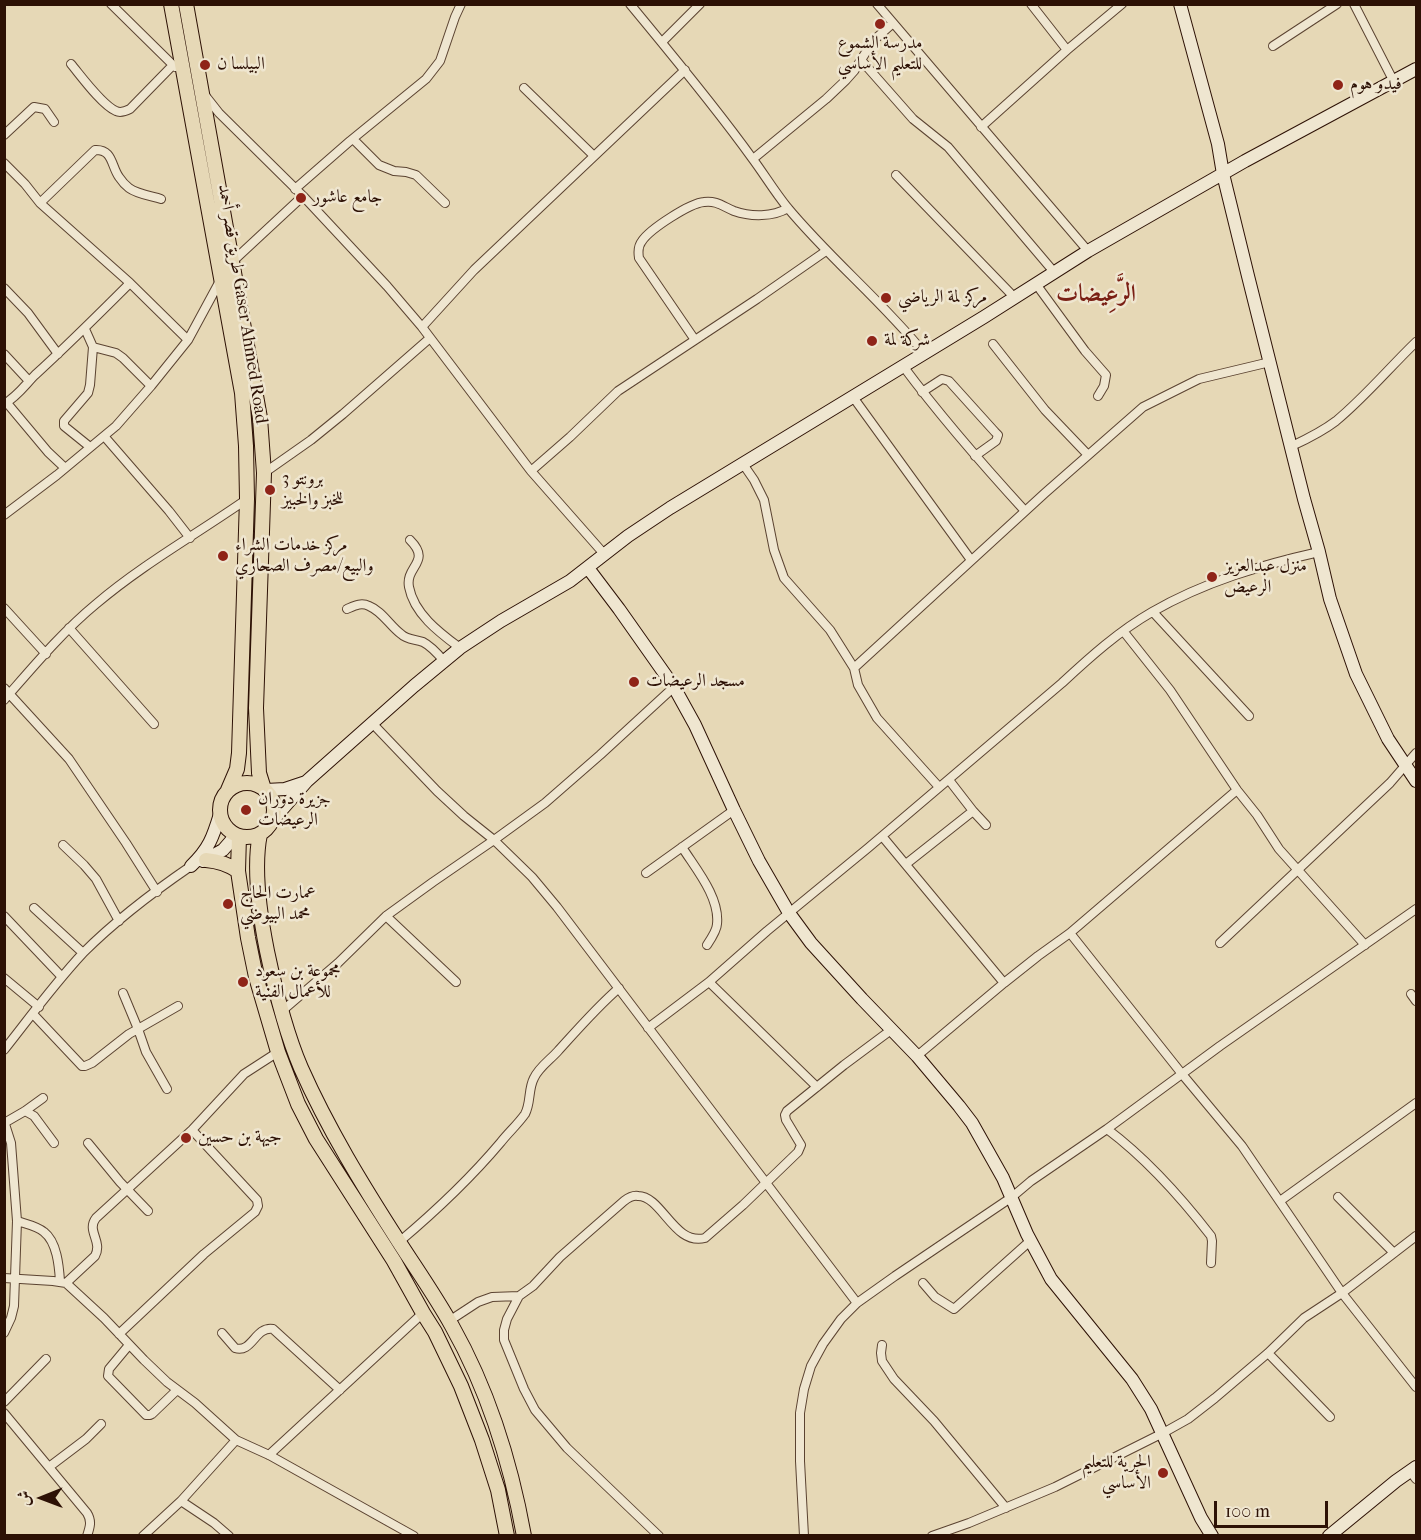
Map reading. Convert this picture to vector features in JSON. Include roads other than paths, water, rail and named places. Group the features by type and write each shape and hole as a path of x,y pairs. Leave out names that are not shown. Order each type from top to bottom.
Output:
{"main road":[{"name":"طريق قصر أحمد Gaser Ahmed Road","path":"171,4 242,393 246,446 247,498 239,753 237,769 228,790"},
{"name":"طريق قصر أحمد Gaser Ahmed Road","path":"186,4 260,418 264,473 256,708 258,764 260,780 265,790"},
{"path":"246,783 255,784 265,790 273,801 274,808 269,826 260,834 250,837 237,835 228,830 220,814 222,801 228,790 246,783"},
{"path":"260,834 257,849 263,931 273,979 300,1066 346,1158 449,1321 472,1367 506,1457 524,1536"},
{"path":"237,835 238,871 256,976 278,1052 298,1104 316,1139 394,1260 435,1332 482,1440 498,1490 507,1536"},
{"path":"206,860 230,865 238,871"}],"street":[{"path":"111,4 184,76"},
{"path":"295,189 426,79 440,62 461,4"},
{"path":"630,4 685,70 788,208 826,251 892,316 924,353"},
{"path":"662,42 700,4"},
{"path":"877,4 1088,251"},
{"path":"1031,4 1067,50"},
{"path":"981,127 1122,4"},
{"path":"1180,4 1218,144 1223,174 1330,599 1356,674 1388,739 1416,781"},
{"path":"1273,46 1337,4"},
{"path":"1354,4 1394,82"},
{"path":"753,159 826,99 854,71 873,41 893,23"},
{"path":"861,60 913,119 948,147 1054,272"},
{"path":"71,64 99,98 116,111 130,109 173,65"},
{"path":"272,821 307,781 460,648 570,581 669,508 1015,298 1088,251 1245,161 1416,69"},
{"path":"422,327 474,270 685,70"},
{"path":"525,88 594,156"},
{"path":"202,92 380,278 422,327 531,471 605,555"},
{"path":"4,135 34,107 45,110 54,122"},
{"path":"353,139 379,165 394,171 416,175 446,203"},
{"path":"1218,144 1230,156 1245,161"},
{"path":"40,203 95,150 107,152 117,176 130,189 161,199"},
{"path":"4,163 40,203 130,283 188,340"},
{"path":"896,175 1015,298"},
{"path":"232,262 303,196"},
{"path":"695,340 639,258 638,251 642,240 651,231 692,204 715,202 738,212 756,215 773,214 788,208"},
{"path":"531,471 618,391 826,251"},
{"path":"4,515 116,426 188,340 221,279"},
{"path":"65,468 6,404 130,283"},
{"path":"1036,284 1085,351 1106,375 1104,386 1098,396"},
{"path":"4,288 28,313 58,354"},
{"path":"85,329 93,347 90,385 88,393 63,423 90,447"},
{"path":"264,473 343,414 430,338"},
{"path":"1292,446 1335,421 1416,342"},
{"path":"993,344 1045,410 1088,455"},
{"path":"93,347 116,352 151,386"},
{"path":"4,354 29,381"},
{"path":"854,668 1025,511 1143,407 1199,379 1270,362"},
{"path":"903,366 975,456 1025,511"},
{"path":"922,392 942,380 950,381 998,435 996,441 975,456"},
{"path":"853,396 971,560"},
{"path":"104,436 190,538"},
{"path":"744,464 764,500 774,550 784,578 830,630 854,668 858,685 877,718 939,787"},
{"path":"157,892 69,759 7,694 69,628 95,604 159,557 247,498"},
{"path":"410,540 416,545 419,560 409,579 409,588 415,602 433,627 460,648"},
{"path":"648,1028 709,982 949,780 1086,660 1124,632 1174,600 1210,584 1277,562 1319,552"},
{"path":"588,568 674,687 695,725 764,871 789,913 811,943 917,1056 972,1123 993,1158 1030,1241 1051,1280 1132,1379 1151,1409 1201,1518 1212,1536"},
{"path":"347,609 362,604 370,606 401,635 423,642 444,661"},
{"path":"4,609 46,654"},
{"path":"1153,612 1249,716"},
{"path":"69,628 154,724"},
{"path":"1124,632 1170,690 1279,849 1365,945"},
{"path":"282,1011 338,963 386,916 494,840 566,784 674,687"},
{"path":"372,723 437,791 494,840 532,877 619,988 857,1304"},
{"path":"1220,943 1390,783 1416,753"},
{"path":"949,780 986,825"},
{"path":"265,790 285,789 307,781"},
{"path":"917,1056 1004,982 1070,933 1237,790"},
{"path":"646,873 734,810"},
{"path":"906,864 974,811"},
{"path":"4,1050 84,953 119,921 191,866 206,851 220,814"},
{"path":"191,866 223,850 237,835"},
{"path":"882,836 1004,982"},
{"path":"63,845 84,864 96,879 119,921"},
{"path":"682,847 710,892 716,911 718,925 707,945"},
{"path":"34,908 84,953"},
{"path":"804,1536 800,1413 804,1389 811,1366 841,1319 857,1304 913,1263 1012,1197 1030,1181 1107,1129 1416,909"},
{"path":"4,916 62,977"},
{"path":"386,916 456,982"},
{"path":"1070,933 1242,1146 1342,1293 1416,1387"},
{"path":"4,978 39,1007"},
{"path":"709,982 817,1087"},
{"path":"399,1242 444,1203 486,1159 525,1113 531,1086 538,1071 619,988"},
{"path":"123,993 146,1052 167,1089"},
{"path":"33,1014 82,1066 88,1066 129,1034 178,1006"},
{"path":"659,1536 567,1448 535,1410 504,1340 507,1319 519,1296 533,1286 579,1239 630,1197 640,1196 650,1201 689,1238 697,1240 705,1238 798,1152 801,1145 786,1120 787,1111 891,1030"},
{"path":"4,1278 63,1282 95,1256 98,1245 93,1223 192,1130 244,1074 278,1052"},
{"path":"4,1333 14,1306 17,1221 11,1143 5,1122 43,1098"},
{"path":"1280,1201 1416,1103"},
{"path":"25,1111 34,1116 54,1143"},
{"path":"1107,1129 1130,1146 1152,1167 1211,1236 1210,1263"},
{"path":"119,1334 204,1254 255,1212 258,1206 257,1200 192,1130"},
{"path":"88,1143 120,1182 148,1211"},
{"path":"1338,1197 1394,1253"},
{"path":"17,1221 34,1226 46,1233 55,1249 63,1282 144,1360 236,1440 269,1455 414,1536"},
{"path":"932,1536 1055,1488 1188,1419 1268,1353 1304,1318 1342,1293 1416,1236"},
{"path":"923,1283 935,1297 954,1309 1030,1241"},
{"path":"449,1321 466,1308 492,1296 519,1296"},
{"path":"269,1455 423,1313"},
{"path":"222,1332 235,1348 242,1350 264,1329 273,1329 340,1390"},
{"path":"129,1345 110,1369 108,1376 146,1415 150,1416 177,1390"},
{"path":"882,1345 882,1361 894,1379 933,1421 1006,1508"},
{"path":"1268,1353 1330,1417"},
{"path":"4,1402 46,1359"},
{"path":"4,1413 90,1518 91,1524 87,1536"},
{"path":"49,1467 86,1439 101,1424"},
{"path":"143,1536 181,1502 236,1440"},
{"path":"1329,1536 1396,1481 1414,1472"},
{"path":"181,1502 214,1523 229,1536"}],"place":[{"name":"مدرسة الشموع للتعليم الأساسي","path":"880,24"},
{"name":"البيلسا ن","path":"205,65"},
{"name":"فيدو هوم","path":"1338,85"},
{"name":"جامع عاشور","path":"301,198"},
{"name":"مركز لمة الرياضي","path":"886,298"},
{"name":"شركة لمة","path":"872,341"},
{"name":"برونتو 3 للخبز والخبيز","path":"270,490"},
{"name":"مركز خدمات الشراء والبيع/مصرف الصحاري","path":"223,556"},
{"name":"منزل عبدالعزيز الرعيض","path":"1212,577"},
{"name":"مسجد الرعيضات","path":"634,682"},
{"name":"جزيرة دوران الرعيضات","path":"246,810"},
{"name":"عمارت الحاج محمد البيوضي","path":"228,904"},
{"name":"مجموعة بن سعود للأعمال الفنية","path":"243,982"},
{"name":"جيهة بن حسين","path":"186,1138"},
{"name":"الحرية للتعليم الأساسي","path":"1163,1473"}],"district":[{"name":"الرَّعِيضات","path":"1096,295"}]}
